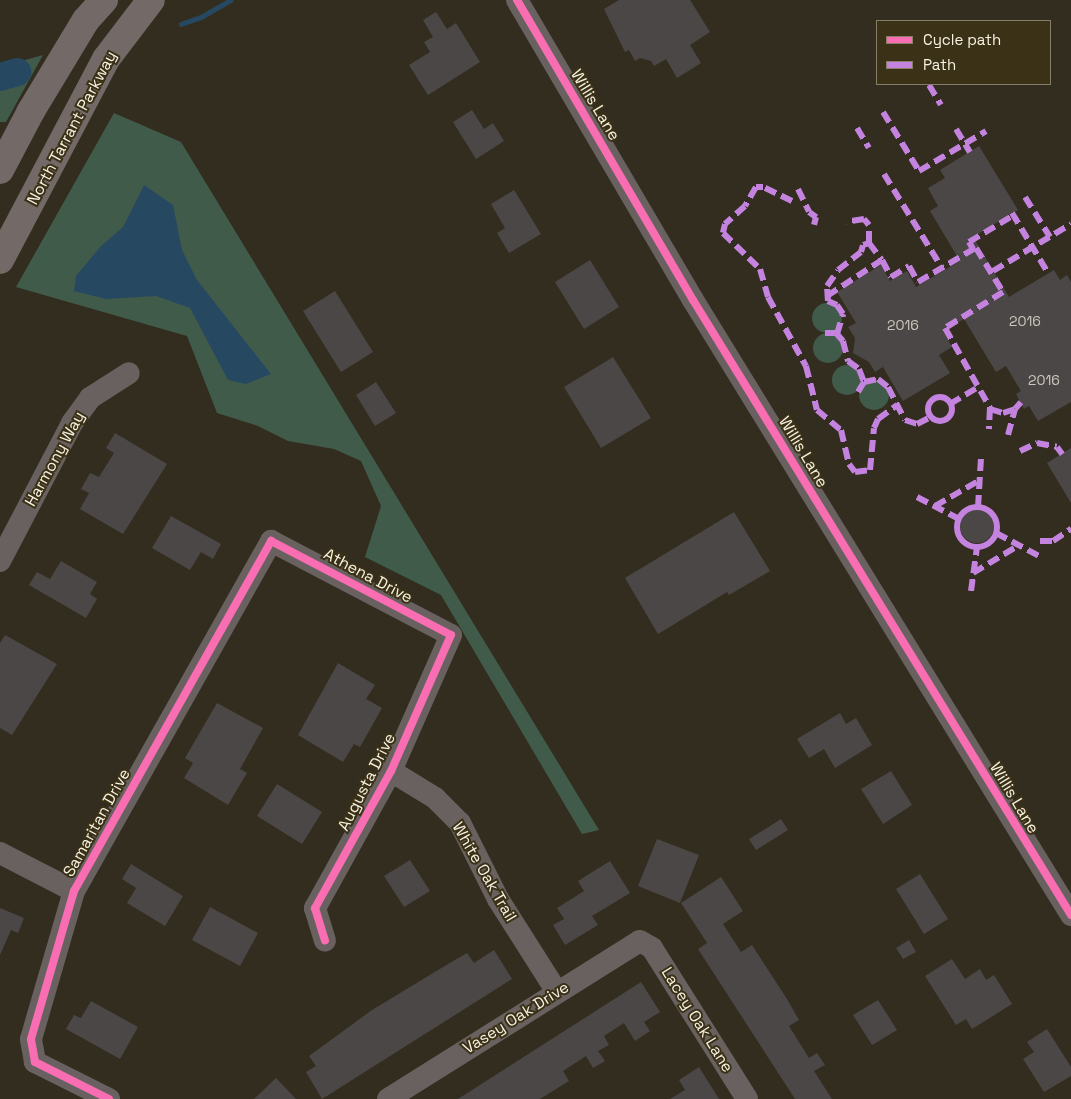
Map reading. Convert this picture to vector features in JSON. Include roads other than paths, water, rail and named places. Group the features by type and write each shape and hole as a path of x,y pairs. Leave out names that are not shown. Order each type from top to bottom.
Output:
{"main road":[{"path":"0,170 31,111 86,20 104,0"},
{"name":"North Tarrant Parkway","path":"0,260 106,59 151,0"}],"street":[{"name":"Willis Lane","path":"517,0 693,300 1071,915"},
{"name":"Harmony Way","path":"0,561 72,423 90,398 129,373"},
{"name":"Athena Drive","path":"271,541 452,635"},
{"name":"Samaritan Drive","path":"109,1099 35,1062 31,1039 74,891 271,541"},
{"name":"Augusta Drive","path":"324,940 315,908 391,771 452,635"},
{"name":"White Oak Trail","path":"391,771 435,798 460,823 498,898 557,992"},
{"path":"0,853 74,891"},
{"name":"Vasey Oak Drive","path":"388,1099 623,950 640,941 645,942"},
{"name":"Lacey Oak Lane","path":"645,942 652,948 747,1099"}],"water":[{"path":"144,185 173,205 182,250 197,280 271,374 246,384 228,380 190,308 156,296 106,299 74,291 76,276 101,246 123,227"}],"waterway":[{"path":"181,24 201,17 231,0"},
{"path":"0,77 17,72"}]}
